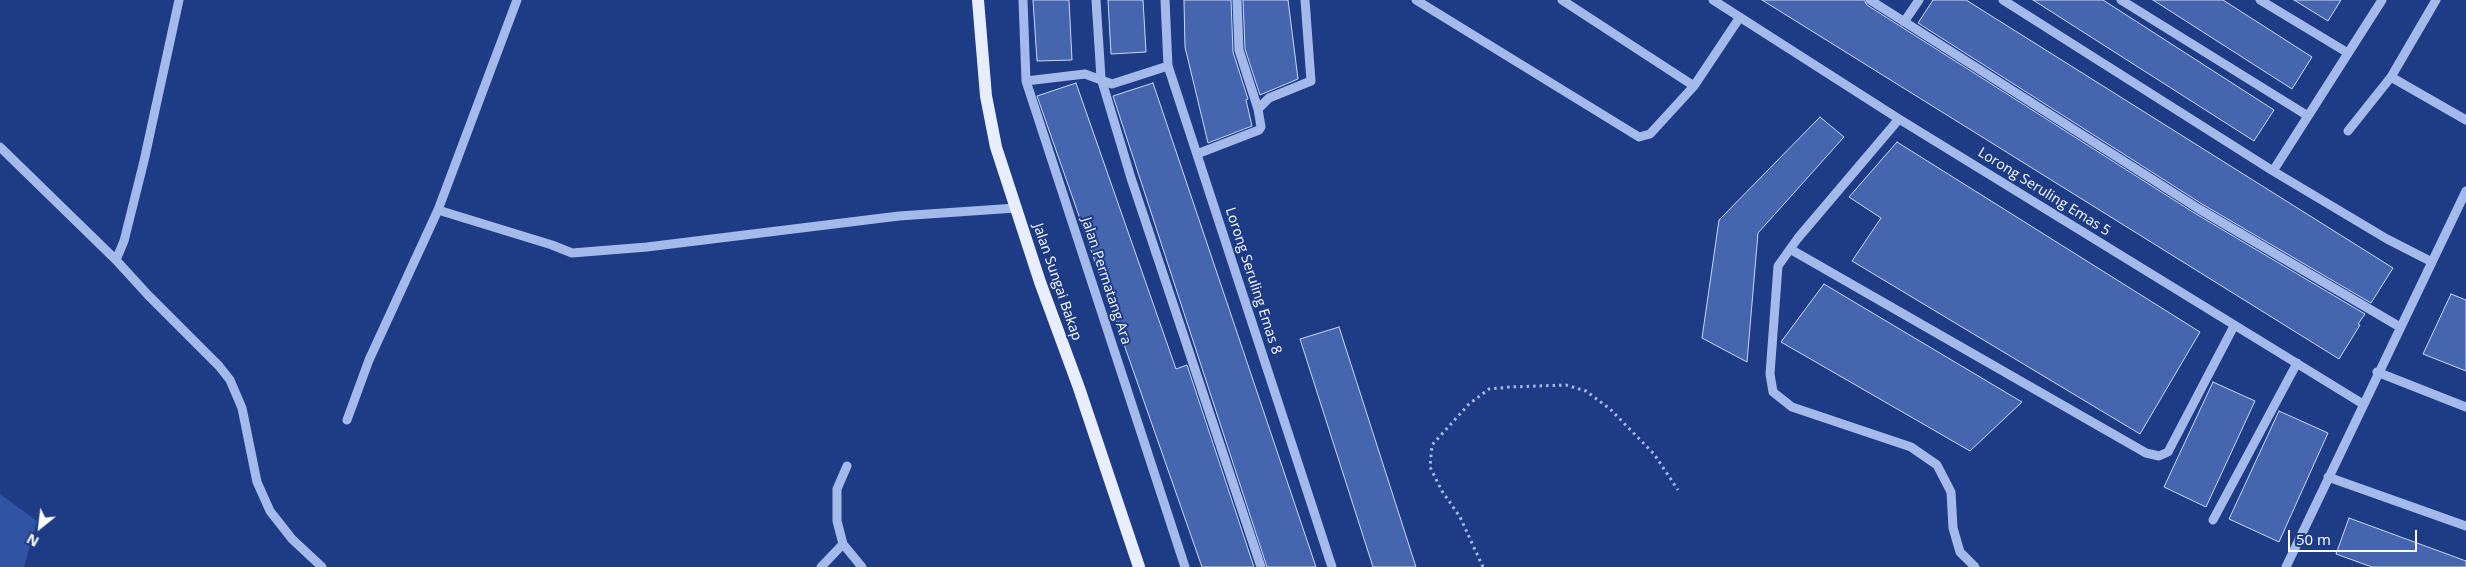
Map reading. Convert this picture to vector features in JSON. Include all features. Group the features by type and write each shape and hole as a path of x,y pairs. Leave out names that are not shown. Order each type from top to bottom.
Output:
{"main road":[{"name":"Jalan Sungai Bakap","path":"978,0 986,96 996,147 1140,567"}],"street":[{"path":"116,260 124,240 144,162 179,0"},
{"path":"347,420 369,360 438,210 517,0"},
{"name":"Jalan Permatang Ara","path":"1023,0 1026,81 1185,567"},
{"path":"1096,0 1101,78 1137,196 1261,567"},
{"name":"Lorong Seruling Emas 8","path":"1166,0 1168,66 1332,567"},
{"path":"1197,154 1259,130 1261,127 1258,109 1239,50 1237,0"},
{"path":"1258,109 1269,98 1310,80 1305,0"},
{"path":"1416,0 1639,137 1650,134 1694,86 1740,17"},
{"path":"1562,0 1694,86"},
{"name":"Lorong Seruling Emas 5","path":"1713,0 1899,120 2363,404"},
{"path":"1870,0 2199,209 2400,327"},
{"path":"1904,22 1919,0"},
{"path":"2003,0 2273,170 2387,239 2432,262"},
{"path":"2121,0 2308,116"},
{"path":"2260,0 2348,53"},
{"path":"2348,131 2391,78 2436,0"},
{"path":"2273,170 2348,53 2378,1"},
{"path":"1026,81 1084,74 1101,78 1112,84 1168,66"},
{"path":"2391,78 2466,120"},
{"path":"1899,120 1790,249 1778,266 1770,374 1773,392 1792,407 1836,424 1911,448 1937,465 1951,492 1953,528 1960,552 1975,567"},
{"path":"0,147 116,260 219,366 230,380 242,408 257,482 270,511 292,539 322,567"},
{"path":"2286,567 2466,192"},
{"path":"438,210 552,245 572,253 647,247 899,216 1016,208"},
{"path":"1790,249 2146,453 2159,456 2168,452 2234,326"},
{"path":"2213,520 2297,363"},
{"path":"2378,372 2466,408"},
{"path":"847,466 837,489 835,506 837,521 844,544 862,567"},
{"path":"2328,477 2466,526"},
{"path":"821,567 844,544"}],"path":[{"path":"1483,567 1460,517 1442,491 1430,467 1432,445 1469,404 1488,389 1510,386 1566,385 1586,391 1610,409 1654,454 1678,490"}],"shaded area":[{"path":"0,494 37,521 24,567 0,567"}],"building":[{"path":"1033,0 1069,0 1072,60 1037,61"},
{"path":"1108,0 1143,0 1146,52 1111,54"},
{"path":"1184,0 1231,0 1233,52 1248,99 1246,100 1252,126 1208,143 1185,47"},
{"path":"1243,0 1288,0 1298,79 1260,95 1245,49"},
{"path":"1762,0 1864,0 1867,5 2196,214 2365,314 2358,324 2360,325 2339,359"},
{"path":"1933,0 1966,0 2393,268 2371,303 2202,204 1918,23"},
{"path":"2033,0 2103,0 2274,110 2254,141"},
{"path":"2153,0 2223,0 2312,57 2292,89"},
{"path":"2294,0 2341,0 2328,21"},
{"path":"1076,83 1176,369 1187,365 1254,567 1202,567 1037,96"},
{"path":"1153,83 1316,567 1267,567 1113,96"},
{"path":"1820,117 1844,137 1758,233 1747,362 1702,338 1719,220"},
{"path":"1897,142 2200,332 2140,434 1852,261 1881,218 1849,197"},
{"path":"1824,284 2022,402 1970,451 1781,342"},
{"path":"2451,294 2466,300 2466,371 2423,354"},
{"path":"1339,327 1416,567 1373,567 1300,339"},
{"path":"2213,382 2255,401 2206,507 2164,487"},
{"path":"2279,411 2328,433 2279,542 2229,519"},
{"path":"2349,518 2466,561 2466,567 2372,567 2336,554"}]}
